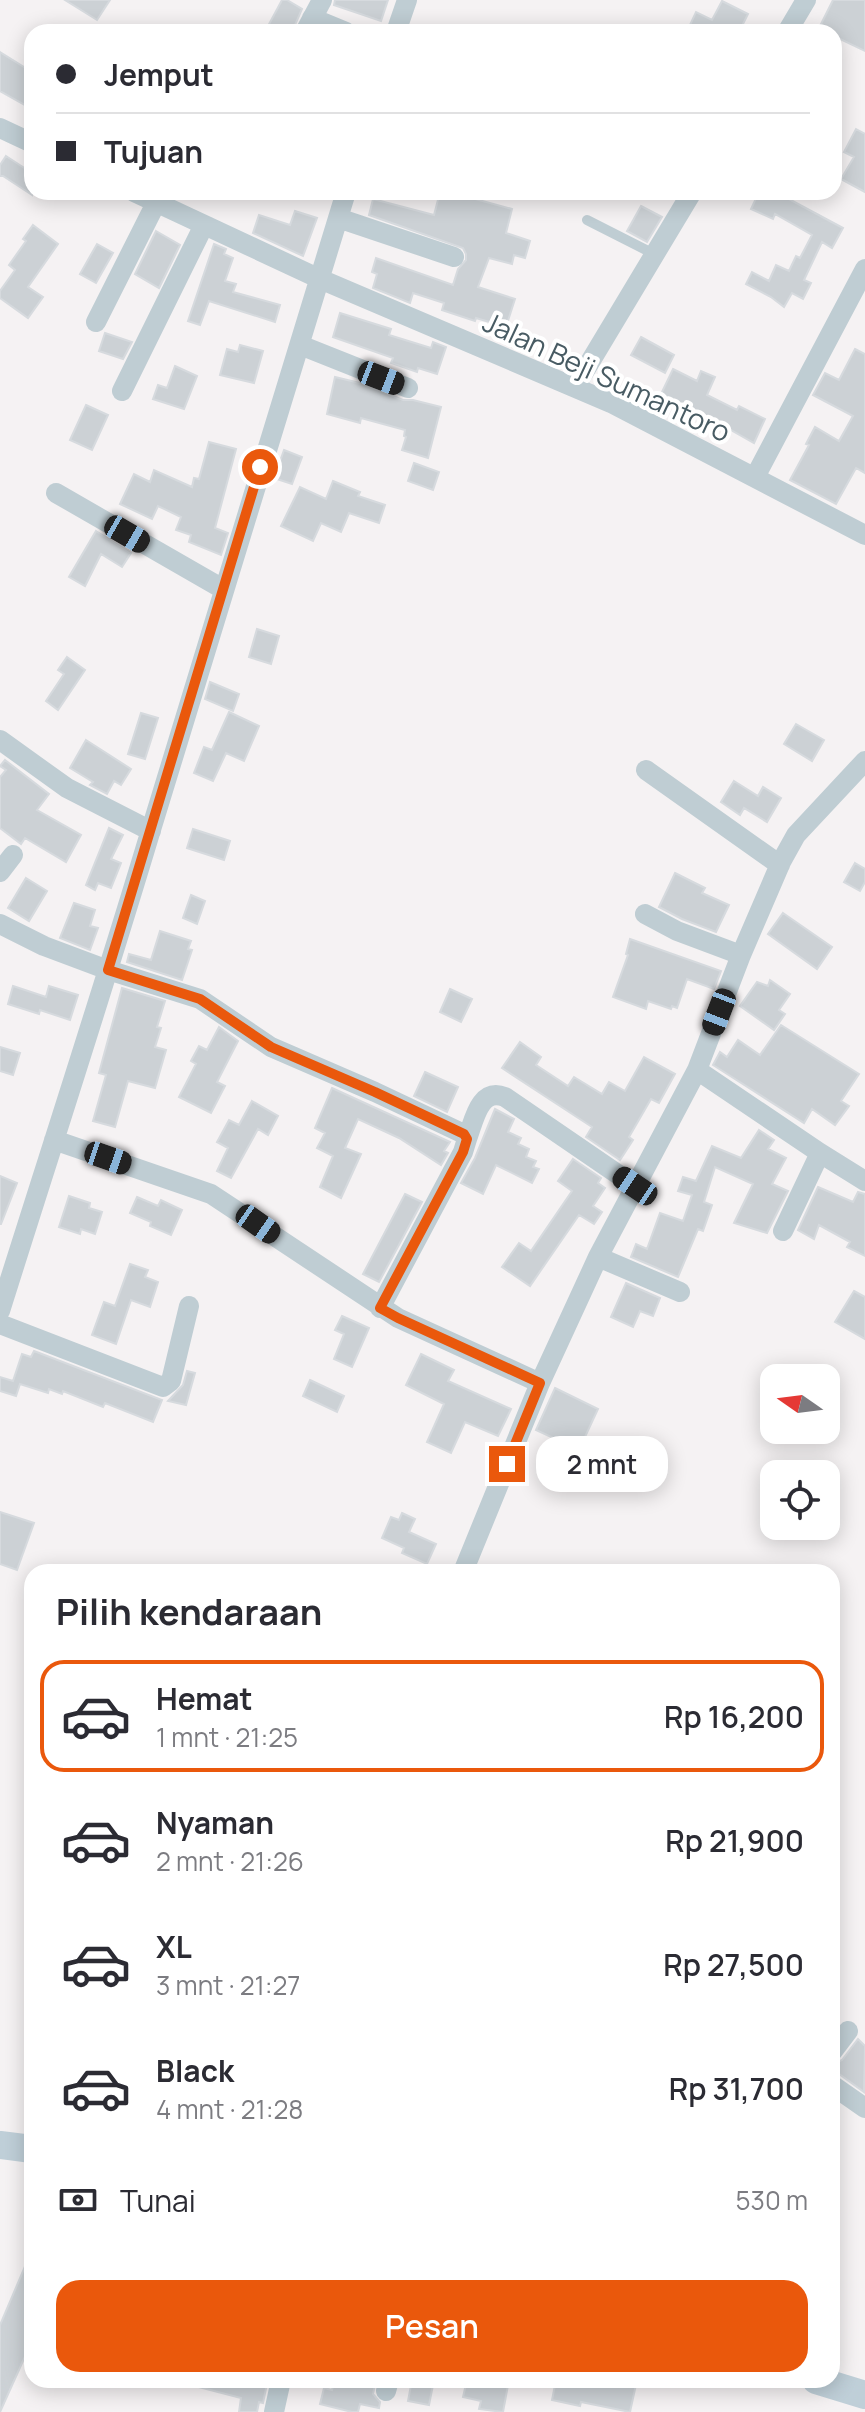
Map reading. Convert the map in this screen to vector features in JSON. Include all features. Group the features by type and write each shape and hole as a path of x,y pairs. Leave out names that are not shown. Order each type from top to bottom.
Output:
{"main road":[{"path":"0,2145 24,2148"},
{"path":"840,2387 865,2395"}],"street":[{"path":"399,24 407,0"},
{"path":"792,24 806,0"},
{"path":"0,128 24,139"},
{"name":"Jalan Beji Sumantoro","path":"150,200 320,279 611,403 865,535"},
{"path":"0,1311 151,831 344,200"},
{"path":"575,387 687,200"},
{"path":"96,322 156,203"},
{"path":"338,218 454,257"},
{"path":"122,391 204,225"},
{"path":"755,477 865,269"},
{"path":"300,345 408,388"},
{"path":"56,493 223,589"},
{"path":"0,740 67,788 151,831"},
{"path":"466,1564 540,1383 598,1257 697,1070 780,865 796,835 865,761"},
{"path":"646,770 780,865"},
{"path":"0,872 13,855"},
{"path":"645,914 677,931 741,955"},
{"path":"0,924 44,946 200,999 271,1047 446,1124 460,1131 467,1139"},
{"path":"697,1070 865,1181"},
{"path":"380,1308 463,1152 482,1101 488,1096 497,1094 505,1097 635,1186"},
{"path":"54,1140 211,1194 380,1308 540,1383"},
{"path":"783,1231 820,1153"},
{"path":"598,1257 680,1292"},
{"path":"0,1324 163,1387 171,1381 189,1306"},
{"path":"840,2042 848,2031"},
{"path":"840,2090 864,2105"},
{"path":"274,2412 279,2388"}],"lane":[{"path":"587,220 654,254"}],"building":[{"path":"65,0 110,0 97,20"},
{"path":"282,0 302,9 295,24 269,24"},
{"path":"335,0 388,0 381,21 334,5"},
{"path":"833,0 865,0 865,51 842,40 842,24 821,24"},
{"path":"722,1 748,14 743,24 690,24 696,12 712,20"},
{"path":"0,52 24,67 24,104 0,91"},
{"path":"856,129 865,134 865,192 842,180 854,157 844,152"},
{"path":"6,156 24,168 24,190 0,176 0,165"},
{"path":"373,200 377,200 434,215 438,200 479,200 512,209 506,233 530,241 525,258 514,255 512,264 489,258 478,287 515,299 506,327 442,310 444,303 413,293 410,303 373,288 377,274 372,272 376,258 453,285 458,269 466,260 463,248 369,215"},
{"path":"755,200 791,200 843,228 832,248 822,242 804,280 811,283 803,299 792,293 784,307 746,284 752,272 769,281 776,265 789,271 812,235 775,214 773,219 751,209"},
{"path":"641,206 662,217 647,242 627,231"},
{"path":"295,211 317,218 303,256 253,233 259,215 290,225"},
{"path":"33,225 58,244 28,287 43,297 28,318 0,298 0,291 15,270 9,265"},
{"path":"156,231 180,245 159,288 135,274"},
{"path":"97,244 113,253 96,283 80,274"},
{"path":"214,244 226,249 224,254 233,258 225,281 236,284 233,292 280,305 275,322 209,301 200,325 188,321"},
{"path":"340,313 391,329 389,335 431,348 433,342 446,347 437,374 418,368 417,372 391,363 393,358 333,337"},
{"path":"105,333 132,342 123,359 99,351"},
{"path":"641,337 674,355 665,373 631,355"},
{"path":"240,345 263,351 254,383 220,375 227,349 238,352"},
{"path":"855,349 865,354 865,473 856,468 836,504 790,480 815,427 839,441 853,416 813,395 825,373 839,380"},
{"path":"175,366 197,376 184,409 153,399 158,385 167,388"},
{"path":"673,369 697,381 701,371 715,377 707,395 765,419 754,443 699,412 696,418 683,413 686,406 661,394"},
{"path":"335,377 364,384 403,400 441,407 428,458 402,450 405,430 361,418 360,423 327,414"},
{"path":"86,405 108,415 92,450 70,440"},
{"path":"209,442 236,449 215,528 228,533 221,555 189,542 191,535 176,530 181,517 158,506 152,519 120,504 134,474 150,482 154,470 192,487 194,478 199,479"},
{"path":"284,450 302,457 292,484 274,478"},
{"path":"414,463 439,472 433,490 408,481"},
{"path":"333,481 360,492 358,496 385,505 379,523 349,513 341,532 321,523 313,541 281,526 300,487 326,499"},
{"path":"96,531 131,553 122,567 101,554 85,586 69,577"},
{"path":"257,629 279,636 271,664 249,657"},
{"path":"67,657 85,670 58,710 46,701 64,674 58,670"},
{"path":"210,682 239,694 233,711 205,699"},
{"path":"229,712 259,726 244,761 226,753 213,781 194,773 204,747 212,750"},
{"path":"141,713 158,718 145,759 128,754"},
{"path":"796,724 824,740 812,761 784,744"},
{"path":"86,740 131,769 121,785 114,781 107,794 90,785 93,782 70,768"},
{"path":"5,760 49,794 37,810 81,835 66,862 25,838 21,844 0,828 0,777 6,770 0,766"},
{"path":"734,781 758,796 763,787 781,798 767,822 744,808 740,815 721,802"},
{"path":"109,828 123,835 111,859 121,863 111,888 98,883 95,890 86,885"},
{"path":"193,829 230,841 224,860 187,848"},
{"path":"855,863 865,869 865,882 860,891 844,882"},
{"path":"675,873 705,888 702,893 729,905 716,932 659,907"},
{"path":"26,878 47,891 29,921 8,908"},
{"path":"191,895 205,901 197,924 183,918"},
{"path":"74,903 95,910 90,926 98,928 90,950 60,938"},
{"path":"783,913 832,947 817,969 768,934"},
{"path":"160,931 191,941 188,949 192,950 182,980 127,962 129,954 151,960"},
{"path":"630,939 721,971 714,989 687,979 677,1008 672,1006 671,1009 648,1001 646,1009 613,997 628,955"},
{"path":"770,980 790,994 779,1010 785,1014 774,1030 740,1006 757,982 768,986"},
{"path":"13,986 46,997 49,986 78,995 70,1020 8,1004"},
{"path":"122,988 165,1001 155,1047 166,1050 155,1088 128,1081 115,1127 93,1121 106,1075 99,1073"},
{"path":"450,989 472,999 461,1022 440,1012"},
{"path":"781,1025 859,1074 841,1101 849,1106 835,1125 812,1109 804,1123 713,1065 720,1052 727,1057 738,1040 760,1055"},
{"path":"219,1027 238,1041 217,1082 225,1086 211,1113 179,1097 196,1064 191,1061 199,1046 207,1050"},
{"path":"520,1042 541,1057 536,1065 568,1086 574,1077 602,1094 609,1082 625,1091 644,1057 675,1074 659,1103 651,1099 629,1137 633,1140 620,1160 586,1137 592,1127 502,1068"},
{"path":"0,1047 20,1053 13,1075 0,1071"},
{"path":"425,1072 458,1087 447,1112 414,1096"},
{"path":"332,1088 450,1142 441,1165 399,1138 358,1119 345,1148 361,1154 341,1198 320,1187 333,1156 317,1148 325,1133 315,1128"},
{"path":"252,1101 278,1116 268,1135 258,1129 231,1178 217,1171 228,1148 217,1142 229,1120 239,1125"},
{"path":"495,1109 514,1119 508,1132 521,1138 518,1144 529,1149 526,1157 536,1161 533,1167 539,1169 532,1183 496,1165 483,1194 461,1183"},
{"path":"759,1130 774,1140 768,1149 786,1158 772,1184 788,1191 767,1233 734,1223 753,1184 715,1167 704,1202 712,1205 703,1231 698,1229 678,1277 631,1257 636,1244 647,1249 660,1213 683,1221 692,1195 678,1191 683,1177 696,1181 712,1146 741,1158"},
{"path":"573,1159 601,1178 598,1183 605,1188 593,1206 602,1212 594,1224 579,1215 530,1286 502,1267 519,1243 531,1251 572,1191 558,1181"},
{"path":"0,1176 17,1183 1,1224 0,1224"},
{"path":"818,1187 853,1202 858,1192 865,1194 865,1256 847,1247 850,1242 819,1225 814,1239 798,1230"},
{"path":"405,1194 422,1202 379,1282 363,1274"},
{"path":"69,1196 90,1203 89,1208 102,1212 95,1234 81,1229 80,1234 59,1227"},
{"path":"137,1197 158,1206 161,1200 182,1210 171,1235 130,1213"},
{"path":"130,1264 148,1270 145,1277 158,1282 150,1307 131,1300 116,1344 92,1335 104,1302 115,1306"},
{"path":"626,1283 660,1298 653,1316 640,1311 633,1327 611,1317"},
{"path":"854,1291 865,1297 865,1339 835,1322"},
{"path":"342,1316 369,1328 352,1367 334,1359 344,1334 335,1330"},
{"path":"34,1351 162,1400 153,1422 63,1391 62,1394 49,1389 48,1393 20,1384 16,1396 0,1391 0,1377 13,1381 22,1354 31,1357"},
{"path":"421,1354 454,1370 448,1381 511,1409 498,1436 465,1422 451,1453 427,1442 444,1404 406,1385"},
{"path":"187,1371 195,1373 186,1405 168,1401 183,1385"},
{"path":"310,1380 344,1396 337,1412 303,1396"},
{"path":"555,1388 598,1409 579,1450 536,1430"},
{"path":"0,1512 34,1523 17,1570 0,1564"},
{"path":"402,1513 415,1519 409,1532 436,1544 427,1564 402,1553 404,1548 382,1538 391,1517 399,1520"},
{"path":"858,2039 865,2046 864,2092 840,2075 842,2060"},
{"path":"24,2269 24,2359 0,2412 0,2325"},
{"path":"203,2388 266,2388 257,2412 239,2412 241,2398"},
{"path":"324,2388 374,2388 373,2394 380,2402 379,2408 360,2404 358,2412 352,2412 320,2404"},
{"path":"410,2388 432,2388 429,2405 408,2401"},
{"path":"465,2388 508,2388 503,2412 479,2409 481,2401 463,2397"},
{"path":"554,2388 635,2388 630,2412 581,2402 580,2406 552,2400"}],"route":[{"path":"260,467 108,970 200,999 271,1047 464,1134 467,1139 463,1152 380,1308 540,1383 507,1464"}]}
